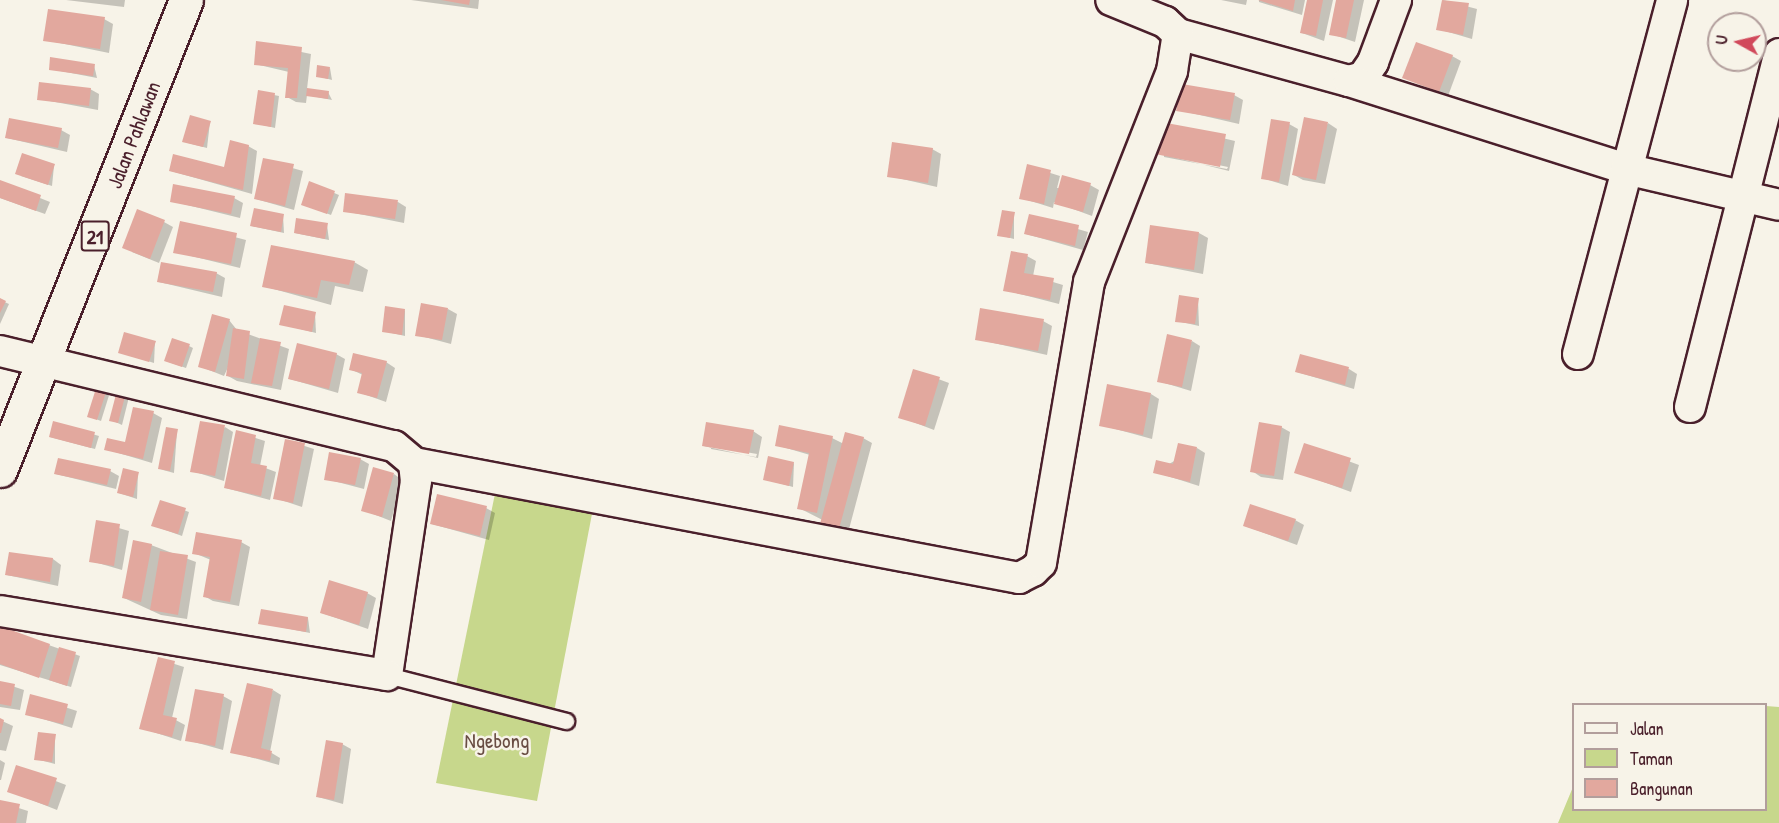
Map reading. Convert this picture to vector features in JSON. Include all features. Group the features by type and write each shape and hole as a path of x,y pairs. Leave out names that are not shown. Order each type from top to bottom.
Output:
{"highway":[{"name":"Jalan Pahlawan","path":"0,470 46,362 186,0"}],"street":[{"path":"1111,0 1165,22 1178,34 1349,81 1626,169 1779,204"},
{"path":"1349,81 1363,77 1373,62 1396,0"},
{"path":"1578,354 1672,0"},
{"path":"0,351 394,446 414,463 1019,578 1033,571 1041,563 1089,282 1172,72 1178,34"},
{"path":"1690,407 1740,195 1779,54"},
{"path":"0,611 387,675 414,463"}],"lane":[{"path":"387,675 566,721"}],"green space":[{"name":"Ngebong","path":"499,474 596,493 537,801 436,783"},
{"path":"1767,706 1779,707 1779,823 1558,823 1572,789 1572,811 1767,811"}],"building":[{"path":"441,0 470,0 469,5"},
{"path":"1258,0 1295,0 1293,11"},
{"path":"1307,0 1323,0 1316,36 1300,33"},
{"path":"1336,0 1354,0 1346,38 1329,35"},
{"path":"1442,0 1469,3 1463,35 1436,30"},
{"path":"48,9 105,17 100,49 43,41"},
{"path":"256,41 302,47 297,98 285,98 288,68 254,65"},
{"path":"1416,42 1453,55 1439,92 1402,78"},
{"path":"50,57 95,64 93,76 49,70"},
{"path":"317,65 330,67 328,79 316,77"},
{"path":"39,82 91,88 89,106 37,100"},
{"path":"1182,84 1235,93 1230,120 1176,111"},
{"path":"307,88 329,91 328,99 306,96"},
{"path":"258,90 275,93 271,127 253,124"},
{"path":"190,115 211,121 203,147 182,142"},
{"path":"1304,117 1328,122 1316,180 1292,175"},
{"path":"9,118 62,128 58,148 5,138"},
{"path":"1271,119 1290,122 1279,182 1261,179"},
{"path":"1161,122 1226,134 1220,167 1155,154"},
{"path":"230,140 249,145 243,190 169,171 173,154 224,167"},
{"path":"892,142 933,148 928,183 887,177"},
{"path":"22,153 55,164 48,185 15,174"},
{"path":"263,158 294,164 285,206 254,199"},
{"path":"1027,164 1051,170 1044,204 1019,199"},
{"path":"1062,175 1091,183 1083,212 1054,204"},
{"path":"0,180 41,195 36,211 0,198"},
{"path":"309,181 335,191 327,214 301,205"},
{"path":"173,184 235,196 231,214 170,202"},
{"path":"345,193 398,200 395,219 343,212"},
{"path":"254,208 284,214 281,232 250,226"},
{"path":"137,209 165,220 150,259 122,248"},
{"path":"1002,210 1015,212 1010,238 997,236"},
{"path":"1029,214 1079,225 1075,246 1024,234"},
{"path":"296,218 328,223 325,239 294,233"},
{"path":"180,221 237,233 231,264 173,253"},
{"path":"1150,225 1199,232 1194,270 1145,263"},
{"path":"271,245 355,261 349,285 321,280 317,298 262,287"},
{"path":"1011,251 1028,254 1024,273 1054,278 1050,300 1003,291"},
{"path":"161,262 217,272 213,292 157,282"},
{"path":"1179,295 1199,298 1195,324 1175,322"},
{"path":"0,298 6,301 0,313"},
{"path":"421,303 448,308 442,340 415,336"},
{"path":"284,305 316,312 312,332 279,325"},
{"path":"385,306 405,309 402,335 382,332"},
{"path":"980,308 1044,319 1038,351 975,340"},
{"path":"212,314 230,319 215,372 198,367"},
{"path":"233,328 250,331 244,379 226,376"},
{"path":"124,332 156,341 149,362 118,353"},
{"path":"1167,334 1192,340 1182,387 1157,382"},
{"path":"172,338 190,344 182,367 164,361"},
{"path":"260,338 281,342 272,386 251,383"},
{"path":"297,343 337,353 329,389 288,379"},
{"path":"353,353 387,361 377,398 357,393 362,373 349,370"},
{"path":"1300,354 1349,367 1345,385 1295,372"},
{"path":"913,369 940,377 925,426 898,418"},
{"path":"98,382 108,386 97,420 87,417"},
{"path":"119,383 128,385 118,423 109,421"},
{"path":"1107,384 1151,393 1143,435 1099,426"},
{"path":"133,407 154,411 143,459 104,450 107,438 125,442"},
{"path":"53,421 95,432 91,448 49,437"},
{"path":"200,421 225,425 215,476 190,472"},
{"path":"706,422 754,430 749,454 702,446"},
{"path":"1259,422 1282,426 1274,476 1250,472"},
{"path":"779,425 833,436 817,513 797,509 809,453 775,446"},
{"path":"166,427 178,429 170,471 158,469"},
{"path":"236,430 256,435 251,463 267,466 261,496 224,488"},
{"path":"845,432 864,437 839,529 820,524"},
{"path":"285,439 305,443 293,503 273,499"},
{"path":"1178,443 1197,447 1190,482 1153,473 1156,460 1173,464"},
{"path":"1304,443 1351,458 1342,488 1294,473"},
{"path":"329,452 361,458 355,485 324,480"},
{"path":"768,456 794,462 789,486 763,480"},
{"path":"58,458 111,469 107,485 54,474"},
{"path":"373,467 394,473 382,517 361,511"},
{"path":"123,468 139,472 133,497 117,493"},
{"path":"437,494 487,506 480,536 430,524"},
{"path":"160,500 186,508 178,534 151,526"},
{"path":"1250,504 1296,519 1288,541 1243,526"},
{"path":"96,520 120,524 114,566 89,562"},
{"path":"196,532 242,540 230,602 203,597 210,557 192,554"},
{"path":"133,540 152,544 141,602 122,598"},
{"path":"160,551 188,555 178,615 150,610"},
{"path":"9,552 53,558 50,582 5,575"},
{"path":"329,580 368,592 359,625 320,613"},
{"path":"261,609 308,617 306,632 258,624"},
{"path":"0,626 50,644 39,678 0,664"},
{"path":"59,647 76,652 67,686 49,680"},
{"path":"158,657 175,661 163,715 177,718 172,737 139,729"},
{"path":"0,681 15,684 11,706 0,704"},
{"path":"247,683 273,689 261,748 272,751 270,761 230,753"},
{"path":"195,689 224,694 215,746 185,741"},
{"path":"30,694 68,704 63,724 25,715"},
{"path":"0,718 4,720 1,733 0,733"},
{"path":"38,732 56,734 52,762 34,760"},
{"path":"326,740 343,743 334,800 316,797"},
{"path":"16,765 57,778 48,806 7,792"},
{"path":"0,800 20,804 16,823 0,823"}]}
